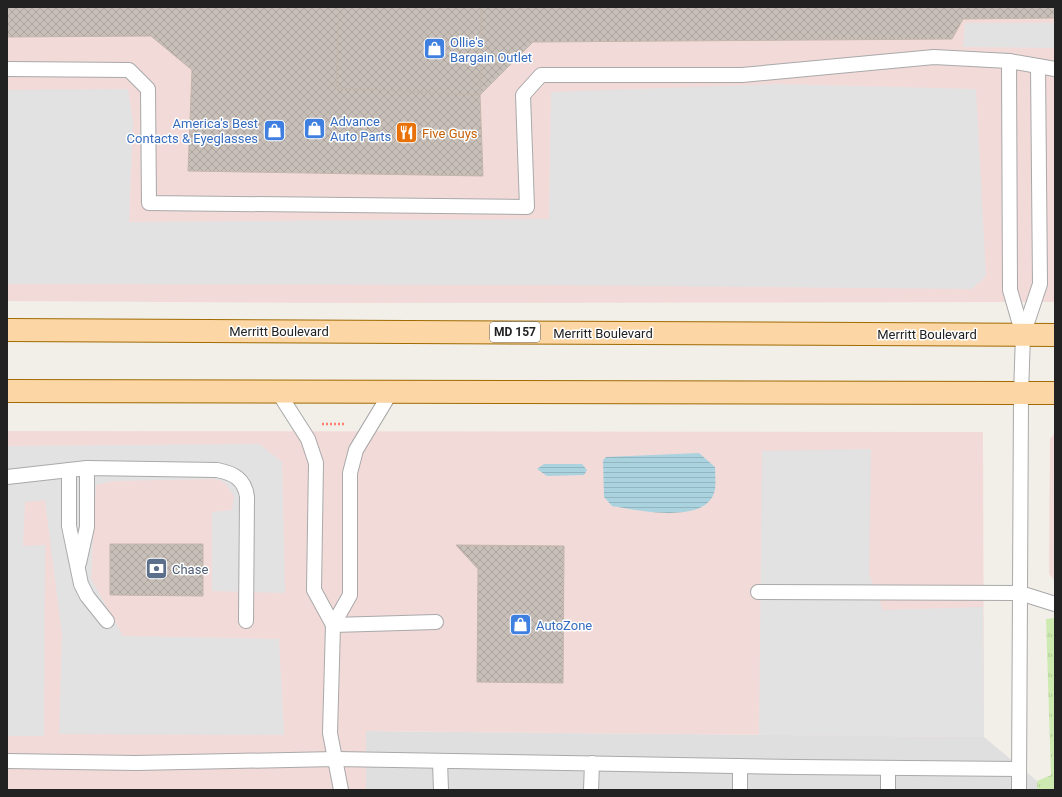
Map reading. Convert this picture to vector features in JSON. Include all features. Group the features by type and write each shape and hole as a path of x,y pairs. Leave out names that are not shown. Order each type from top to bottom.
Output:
{"main road":[{"name":"Merritt Boulevard","path":"7,330 1055,335"},
{"path":"7,391 1055,393"}],"lane":[{"path":"7,69 129,70 148,89 149,203 527,207 523,95 541,75 742,75 934,57 1008,61 1055,69"},
{"path":"1008,61 1010,290 1023,335"},
{"path":"1019,790 1021,394 1023,335 1040,284 1038,66"},
{"path":"278,392 308,439 316,463 314,590 333,625"},
{"path":"341,790 330,733 333,625 350,594 350,473 352,461 368,429 391,392"},
{"path":"78,565 87,527 87,468"},
{"path":"7,477 87,468 217,470 228,472 237,477 242,482 247,497 246,621"},
{"path":"69,470 69,526 81,584 87,596 107,621"},
{"path":"758,592 1020,593 1055,604"},
{"path":"333,625 436,622"},
{"path":"7,761 136,763 336,759 1019,769"},
{"path":"440,761 441,790"},
{"path":"592,763 592,790"},
{"path":"740,766 740,790"},
{"path":"888,768 888,790"}],"path":[{"path":"316,424 346,424"}],"shaded area":[{"path":"7,7 1055,7 1055,302 354,303 7,301"},
{"path":"965,23 1055,23 1055,48 963,47"},
{"path":"776,84 976,89 986,276 972,289 551,285 7,284 7,90 128,89 133,121 129,222 549,219 551,92"},
{"path":"7,431 983,432 984,737 366,731 366,790 7,790"},
{"path":"1055,433 1055,581 1049,574 1050,439"},
{"path":"259,444 282,462 285,593 212,591 212,512 232,510 234,496 226,484 220,480 214,479 113,481 96,485 91,579 123,636 279,639 284,735 59,734 62,634 45,500 25,502 23,546 45,545 44,736 7,736 7,446"},
{"path":"871,449 869,574 883,610 983,607 984,737 759,735 762,451"},
{"path":"366,731 984,737 1037,781 1037,790 366,790"}],"green space":[{"path":"1055,618 1055,790 1037,790 1037,781 1051,775 1046,619"}],"water":[{"path":"699,453 715,467 715,489 710,501 700,508 686,512 654,512 612,506 604,497 603,460 606,457"},
{"path":"544,464 582,464 587,470 584,475 547,476 537,469"}],"building":[{"path":"7,7 1055,7 1055,18 963,19 952,39 533,42 480,95 483,176 188,171 192,70 151,36 7,37"},
{"path":"339,7 481,7 480,95 336,88"},
{"name":"Chase","path":"110,544 203,544 203,596 110,595"},
{"name":"AutoZone","path":"456,545 564,546 563,683 477,682 478,569"}],"place":[{"name":"Ollie's Bargain Outlet","path":"435,49"},
{"name":"Advance Auto Parts","path":"314,128"},
{"name":"America's Best Contacts & Eyeglasses","path":"274,130"},
{"name":"Five Guys","path":"407,133"},
{"name":"Chase","path":"156,569"},
{"name":"AutoZone","path":"520,625"}]}
